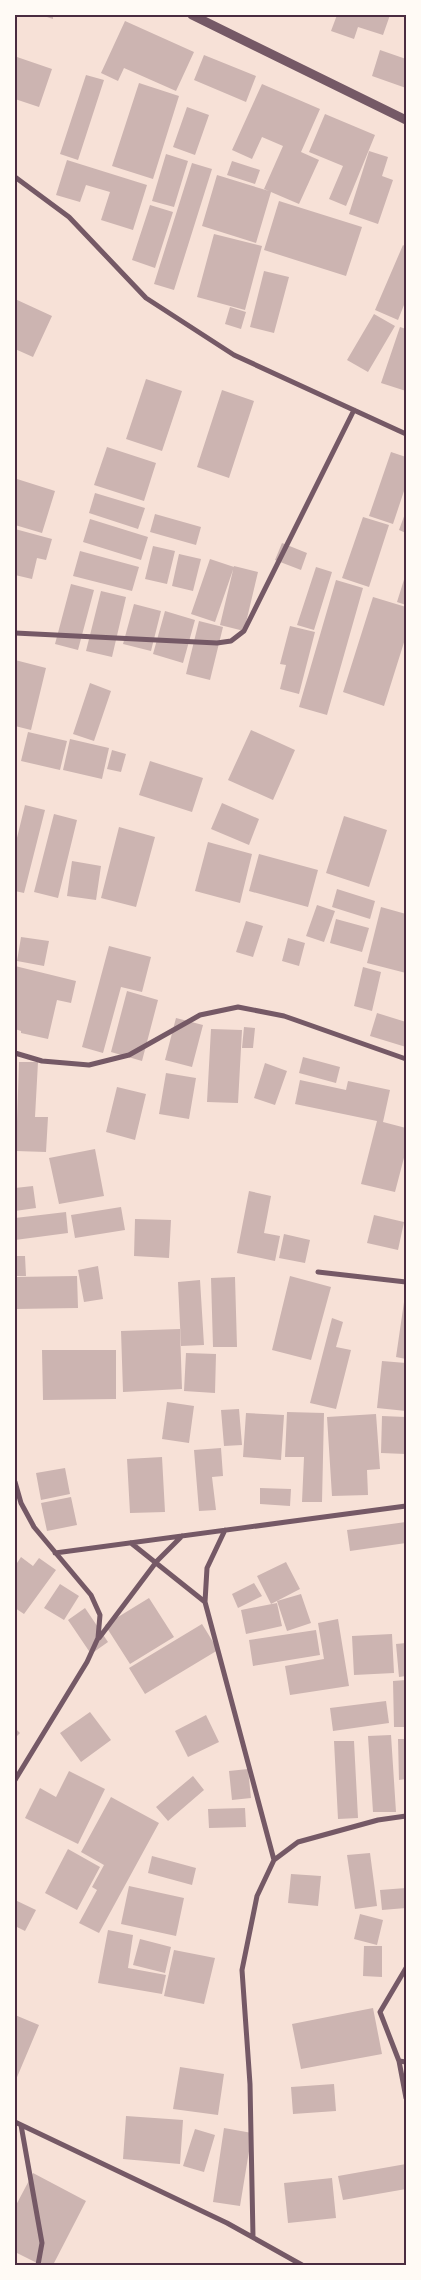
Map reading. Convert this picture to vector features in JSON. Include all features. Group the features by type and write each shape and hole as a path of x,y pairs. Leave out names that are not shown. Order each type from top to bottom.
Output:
{"street":[{"path":"192,15 406,120"},
{"path":"15,177 69,218 146,298 234,356 406,434"},
{"path":"15,633 217,644 231,641 244,631 354,410"},
{"path":"15,1053 42,1061 90,1064 128,1055 200,1015 238,1008 284,1016 406,1059"},
{"path":"318,1272 406,1282"},
{"path":"15,1482 20,1503 34,1527 91,1595 100,1615 98,1638"},
{"path":"55,1552 406,1506"},
{"path":"225,1530 207,1568 205,1602 274,1860"},
{"path":"15,1780 86,1662 98,1638 157,1562 182,1536"},
{"path":"131,1542 205,1602"},
{"path":"253,2238 250,2084 242,1970 257,1896 274,1860 298,1842 378,1820 406,1816"},
{"path":"406,1968 380,2012 399,2061 406,2098"},
{"path":"399,2061 406,2062"},
{"path":"15,2122 227,2223 302,2265"},
{"path":"21,2125 42,2243 38,2265"}],"building":[{"path":"41,15 53,15 53,19"},
{"path":"337,15 390,15 383,35 358,27 354,39 331,31"},
{"path":"125,21 194,52 176,91 124,68 118,81 101,73"},
{"path":"380,50 406,59 406,88 372,76"},
{"path":"204,55 256,76 246,102 194,80"},
{"path":"17,57 52,69 39,107 15,99 15,64"},
{"path":"86,75 104,80 78,160 60,154"},
{"path":"139,83 179,96 153,179 112,166"},
{"path":"262,84 320,109 301,152 319,160 299,204 271,192 256,243 202,226 217,175 269,191 264,189 283,146 262,137 252,159 232,150"},
{"path":"187,107 209,115 195,155 173,147"},
{"path":"325,114 375,135 346,206 329,199 343,166 309,152"},
{"path":"369,151 388,157 382,176 393,180 378,224 349,214"},
{"path":"166,154 188,161 174,207 152,201"},
{"path":"67,160 147,185 133,230 101,220 110,192 86,185 80,202 56,195"},
{"path":"232,161 260,170 255,184 227,175"},
{"path":"192,163 212,169 174,290 154,284"},
{"path":"279,201 362,227 346,276 264,250"},
{"path":"150,205 173,212 155,268 132,260"},
{"path":"214,234 262,246 245,310 197,297"},
{"path":"403,245 406,247 406,300 398,320 375,310"},
{"path":"264,271 289,277 274,333 250,327"},
{"path":"15,299 52,316 33,357 15,349"},
{"path":"230,307 246,312 241,329 225,324"},
{"path":"374,314 395,326 368,372 347,360"},
{"path":"400,327 406,329 406,391 381,383"},
{"path":"146,379 182,391 162,451 126,439"},
{"path":"222,390 254,401 229,478 197,467"},
{"path":"107,447 156,463 144,501 94,485"},
{"path":"391,452 406,457 406,485 393,524 369,516"},
{"path":"17,479 55,491 42,533 15,525"},
{"path":"95,493 145,508 138,529 89,513"},
{"path":"406,511 406,533 399,530"},
{"path":"155,514 201,527 196,545 150,532"},
{"path":"363,517 389,525 369,587 342,578"},
{"path":"90,519 148,537 141,560 83,542"},
{"path":"15,529 52,539 46,560 37,558 32,579 15,575"},
{"path":"282,543 307,553 301,570 275,560"},
{"path":"153,546 175,551 167,584 145,579"},
{"path":"80,551 139,567 132,591 73,576"},
{"path":"179,554 201,559 193,591 172,586"},
{"path":"210,559 234,567 215,622 191,614"},
{"path":"234,566 258,572 244,631 220,625"},
{"path":"316,567 332,572 314,630 297,625"},
{"path":"406,573 406,605 397,602"},
{"path":"336,580 363,588 327,715 299,707"},
{"path":"71,584 94,590 78,650 55,644"},
{"path":"101,591 126,597 112,657 86,651"},
{"path":"373,597 406,607 406,636 384,706 343,692"},
{"path":"134,604 161,611 151,651 123,644"},
{"path":"165,611 195,620 183,663 153,654"},
{"path":"199,621 223,627 210,680 186,674"},
{"path":"290,626 315,632 299,694 280,689 286,665 280,664"},
{"path":"15,660 46,668 31,730 15,726"},
{"path":"90,683 111,691 94,741 73,734"},
{"path":"251,730 295,750 273,800 228,780"},
{"path":"28,732 67,741 60,770 21,761"},
{"path":"70,739 109,748 102,779 63,770"},
{"path":"112,750 126,754 121,772 107,769"},
{"path":"150,761 203,778 192,812 139,795"},
{"path":"222,803 259,819 249,845 211,829"},
{"path":"25,805 45,810 24,893 15,891 15,846"},
{"path":"54,814 77,820 58,898 34,892"},
{"path":"344,816 387,830 369,887 326,873"},
{"path":"119,827 155,837 136,907 101,898"},
{"path":"208,842 252,854 240,903 195,891"},
{"path":"259,854 318,870 308,907 249,891"},
{"path":"72,861 101,866 96,900 67,896"},
{"path":"337,889 375,901 370,919 332,907"},
{"path":"317,905 335,911 324,942 306,936"},
{"path":"381,907 406,914 406,973 367,963"},
{"path":"336,919 369,928 362,952 330,943"},
{"path":"246,921 263,926 253,957 236,952"},
{"path":"21,937 49,941 44,966 17,961"},
{"path":"288,938 305,943 299,966 282,961"},
{"path":"109,946 151,957 142,992 121,987 103,1053 82,1047"},
{"path":"15,966 76,981 71,1003 57,1000 48,1039 21,1033 21,1031 15,1029"},
{"path":"363,967 381,972 372,1011 354,1006"},
{"path":"127,991 158,1000 142,1061 111,1052"},
{"path":"377,1013 406,1022 406,1047 370,1036"},
{"path":"176,1018 203,1025 192,1067 165,1060"},
{"path":"244,1027 255,1028 253,1048 242,1048"},
{"path":"211,1029 242,1030 238,1103 207,1102"},
{"path":"303,1057 340,1067 336,1083 299,1073"},
{"path":"19,1062 38,1062 35,1117 48,1117 46,1152 16,1151"},
{"path":"265,1063 287,1071 275,1105 254,1098"},
{"path":"166,1073 196,1078 189,1119 159,1114"},
{"path":"300,1080 346,1090 348,1081 390,1090 383,1122 406,1128 406,1150 395,1192 361,1184 377,1121 295,1104"},
{"path":"117,1087 146,1094 135,1140 106,1132"},
{"path":"95,1149 104,1196 59,1204 49,1158"},
{"path":"33,1186 36,1208 15,1211 15,1188"},
{"path":"249,1191 271,1196 264,1233 280,1236 275,1261 237,1253"},
{"path":"121,1207 125,1230 75,1238 71,1215"},
{"path":"66,1212 68,1233 15,1240 15,1218"},
{"path":"374,1215 404,1222 398,1250 367,1243"},
{"path":"135,1219 171,1220 169,1258 134,1256"},
{"path":"284,1234 310,1240 305,1263 279,1258"},
{"path":"15,1256 25,1256 26,1276 15,1276"},
{"path":"98,1266 103,1299 84,1302 78,1270"},
{"path":"77,1276 78,1308 15,1309 15,1277"},
{"path":"290,1276 331,1287 311,1360 272,1350"},
{"path":"235,1277 237,1347 213,1347 211,1278"},
{"path":"200,1280 204,1345 181,1346 178,1282"},
{"path":"404,1302 406,1303 406,1359 396,1357"},
{"path":"332,1318 343,1322 336,1347 351,1350 336,1409 310,1403"},
{"path":"180,1329 182,1389 123,1392 121,1331"},
{"path":"42,1350 116,1350 116,1399 43,1400"},
{"path":"186,1353 216,1354 215,1393 184,1391"},
{"path":"382,1361 406,1363 406,1411 377,1408"},
{"path":"167,1402 194,1406 189,1443 162,1439"},
{"path":"239,1409 242,1445 224,1446 221,1410"},
{"path":"287,1412 324,1413 322,1502 302,1502 304,1457 285,1457"},
{"path":"246,1413 284,1415 281,1460 243,1457"},
{"path":"376,1414 380,1469 367,1470 368,1495 332,1496 327,1417"},
{"path":"382,1416 406,1417 406,1454 381,1453"},
{"path":"221,1448 223,1476 212,1477 216,1510 199,1511 194,1450"},
{"path":"162,1457 165,1512 130,1513 127,1459"},
{"path":"65,1468 70,1494 41,1500 36,1473"},
{"path":"260,1488 291,1489 290,1506 260,1504"},
{"path":"71,1497 77,1525 47,1531 41,1503"},
{"path":"406,1522 406,1543 350,1551 347,1530"},
{"path":"21,1557 33,1566 39,1558 56,1570 24,1614 15,1608 15,1566"},
{"path":"286,1562 300,1589 271,1604 257,1576"},
{"path":"254,1583 262,1596 238,1608 232,1594"},
{"path":"60,1584 79,1596 64,1620 44,1608"},
{"path":"301,1594 311,1623 287,1631 277,1601"},
{"path":"149,1598 174,1637 130,1664 105,1625"},
{"path":"277,1603 282,1626 246,1634 241,1610"},
{"path":"85,1608 108,1642 91,1654 68,1620"},
{"path":"338,1619 349,1686 290,1695 285,1666 324,1659 318,1623"},
{"path":"202,1624 218,1650 145,1694 129,1668"},
{"path":"316,1630 320,1655 253,1666 249,1640"},
{"path":"392,1634 394,1673 354,1675 352,1636"},
{"path":"406,1643 406,1676 399,1677 396,1644"},
{"path":"406,1680 406,1727 394,1727 393,1681"},
{"path":"386,1701 389,1723 333,1731 330,1708"},
{"path":"90,1712 111,1740 81,1762 60,1733"},
{"path":"206,1715 219,1742 188,1757 175,1731"},
{"path":"15,1728 20,1733 15,1738"},
{"path":"391,1735 396,1812 373,1812 368,1736"},
{"path":"398,1739 406,1739 406,1779 399,1780"},
{"path":"334,1741 354,1741 358,1818 338,1819"},
{"path":"248,1769 251,1798 232,1800 229,1771"},
{"path":"69,1771 105,1789 78,1844 25,1818 40,1788 56,1797"},
{"path":"193,1776 204,1790 168,1821 156,1807"},
{"path":"111,1797 159,1823 99,1933 79,1923 97,1890 92,1887 104,1865 81,1852"},
{"path":"245,1808 246,1827 209,1828 208,1809"},
{"path":"68,1849 100,1867 77,1910 45,1893"},
{"path":"370,1853 377,1906 355,1909 347,1855"},
{"path":"152,1856 196,1868 192,1885 148,1873"},
{"path":"291,1874 321,1876 318,1906 288,1903"},
{"path":"129,1886 184,1898 176,1936 121,1924"},
{"path":"406,1888 406,1908 382,1910 380,1890"},
{"path":"15,1900 36,1910 25,1931 15,1926"},
{"path":"360,1914 383,1920 377,1945 354,1939"},
{"path":"108,1930 133,1935 128,1968 166,1975 162,1994 98,1983"},
{"path":"140,1939 171,1947 165,1973 133,1965"},
{"path":"364,1946 382,1946 382,1977 363,1976"},
{"path":"174,1950 215,1958 204,2004 164,1996"},
{"path":"373,2008 382,2054 301,2069 292,2024"},
{"path":"15,2015 39,2025 15,2082"},
{"path":"180,2067 224,2074 218,2115 173,2109"},
{"path":"334,2084 336,2111 293,2114 291,2087"},
{"path":"126,2116 183,2120 180,2164 123,2159"},
{"path":"224,2128 252,2133 240,2206 213,2202"},
{"path":"195,2129 215,2135 204,2172 183,2166"},
{"path":"406,2164 406,2189 343,2200 338,2176"},
{"path":"33,2173 86,2201 53,2265 41,2265 15,2252 15,2207"},
{"path":"332,2178 336,2218 288,2223 284,2183"}]}
